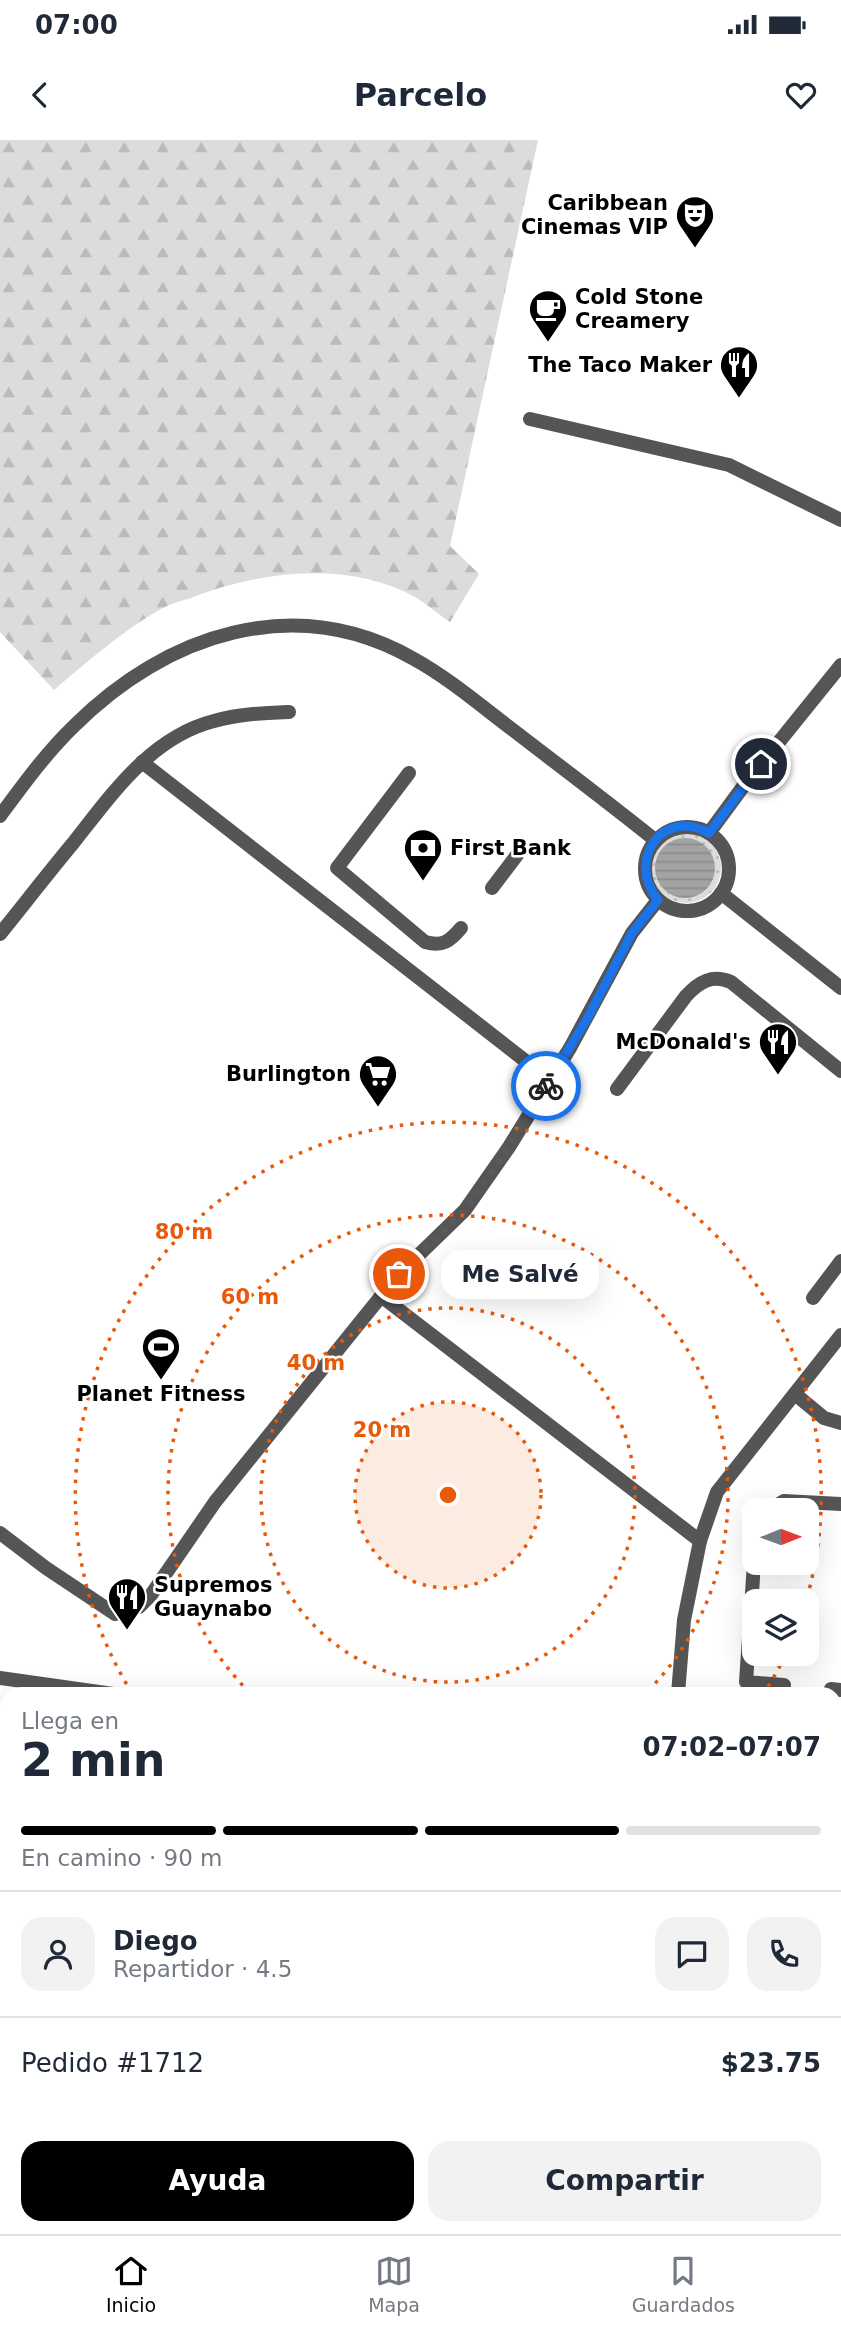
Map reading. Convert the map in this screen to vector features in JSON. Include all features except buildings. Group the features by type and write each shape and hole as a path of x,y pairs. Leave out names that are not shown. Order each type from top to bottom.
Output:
{"street":[{"path":"530,419 729,465 841,520"},
{"path":"0,816 74,726 142,671 187,647 254,627 322,626 361,636 413,658 454,685 655,840"},
{"path":"709,833 841,665"},
{"path":"0,934 123,781 155,751 212,721 289,712"},
{"path":"142,762 550,1080"},
{"path":"409,773 337,868 425,942 437,945 449,942 461,928"},
{"path":"678,827 691,827 709,833 723,848 728,860 729,874 721,893 707,906 695,910 682,911 658,900 645,877 648,851 655,840 666,831 678,827"},
{"path":"492,888 517,855"},
{"path":"721,893 841,988"},
{"path":"0,1533 46,1568 115,1614 139,1606 151,1595 215,1502 399,1274 465,1210 509,1147 587,1019 632,933 658,900"},
{"path":"617,1089 696,985 709,979 721,978 731,982 841,1071"},
{"path":"813,1298 841,1261"},
{"path":"382,1296 700,1541"},
{"path":"679,1687 684,1620 700,1541 718,1492 841,1335"},
{"path":"795,1394 824,1418 841,1423"},
{"path":"819,1503 841,1504"},
{"path":"753,1575 746,1682 784,1685"},
{"path":"0,1678 64,1687"}],"green space":[{"path":"0,140 538,140 450,546 479,574 450,622 415,597 389,585 332,574 274,576 218,589 161,609 119,637 54,690 0,632"},
{"path":"686,833 711,843 721,868 711,893 686,903 661,893 651,868 661,843"}],"shaded area":[{"path":"679,838 691,838 710,851 715,868 713,880 702,893 691,898 679,898 660,885 655,874 655,862 668,843"}],"way so far":[{"path":"399,1274 465,1210 509,1147 546,1086"}],"place":[{"name":"Caribbean Cinemas VIP","path":"695,249"},
{"name":"Cold Stone Creamery","path":"548,343"},
{"name":"The Taco Maker","path":"739,399"},
{"name":"First Bank","path":"423,882"},
{"name":"McDonald's","path":"778,1076"},
{"name":"Burlington","path":"378,1108"},
{"name":"Me Salvé","path":"399,1274"},
{"name":"Planet Fitness","path":"161,1381"},
{"name":"Supremos Guaynabo","path":"127,1631"}],"route":[{"path":"546,1086 587,1019 632,933 658,900 645,877 648,851 655,840 666,831 678,827 691,827 709,833 761,764"}]}
